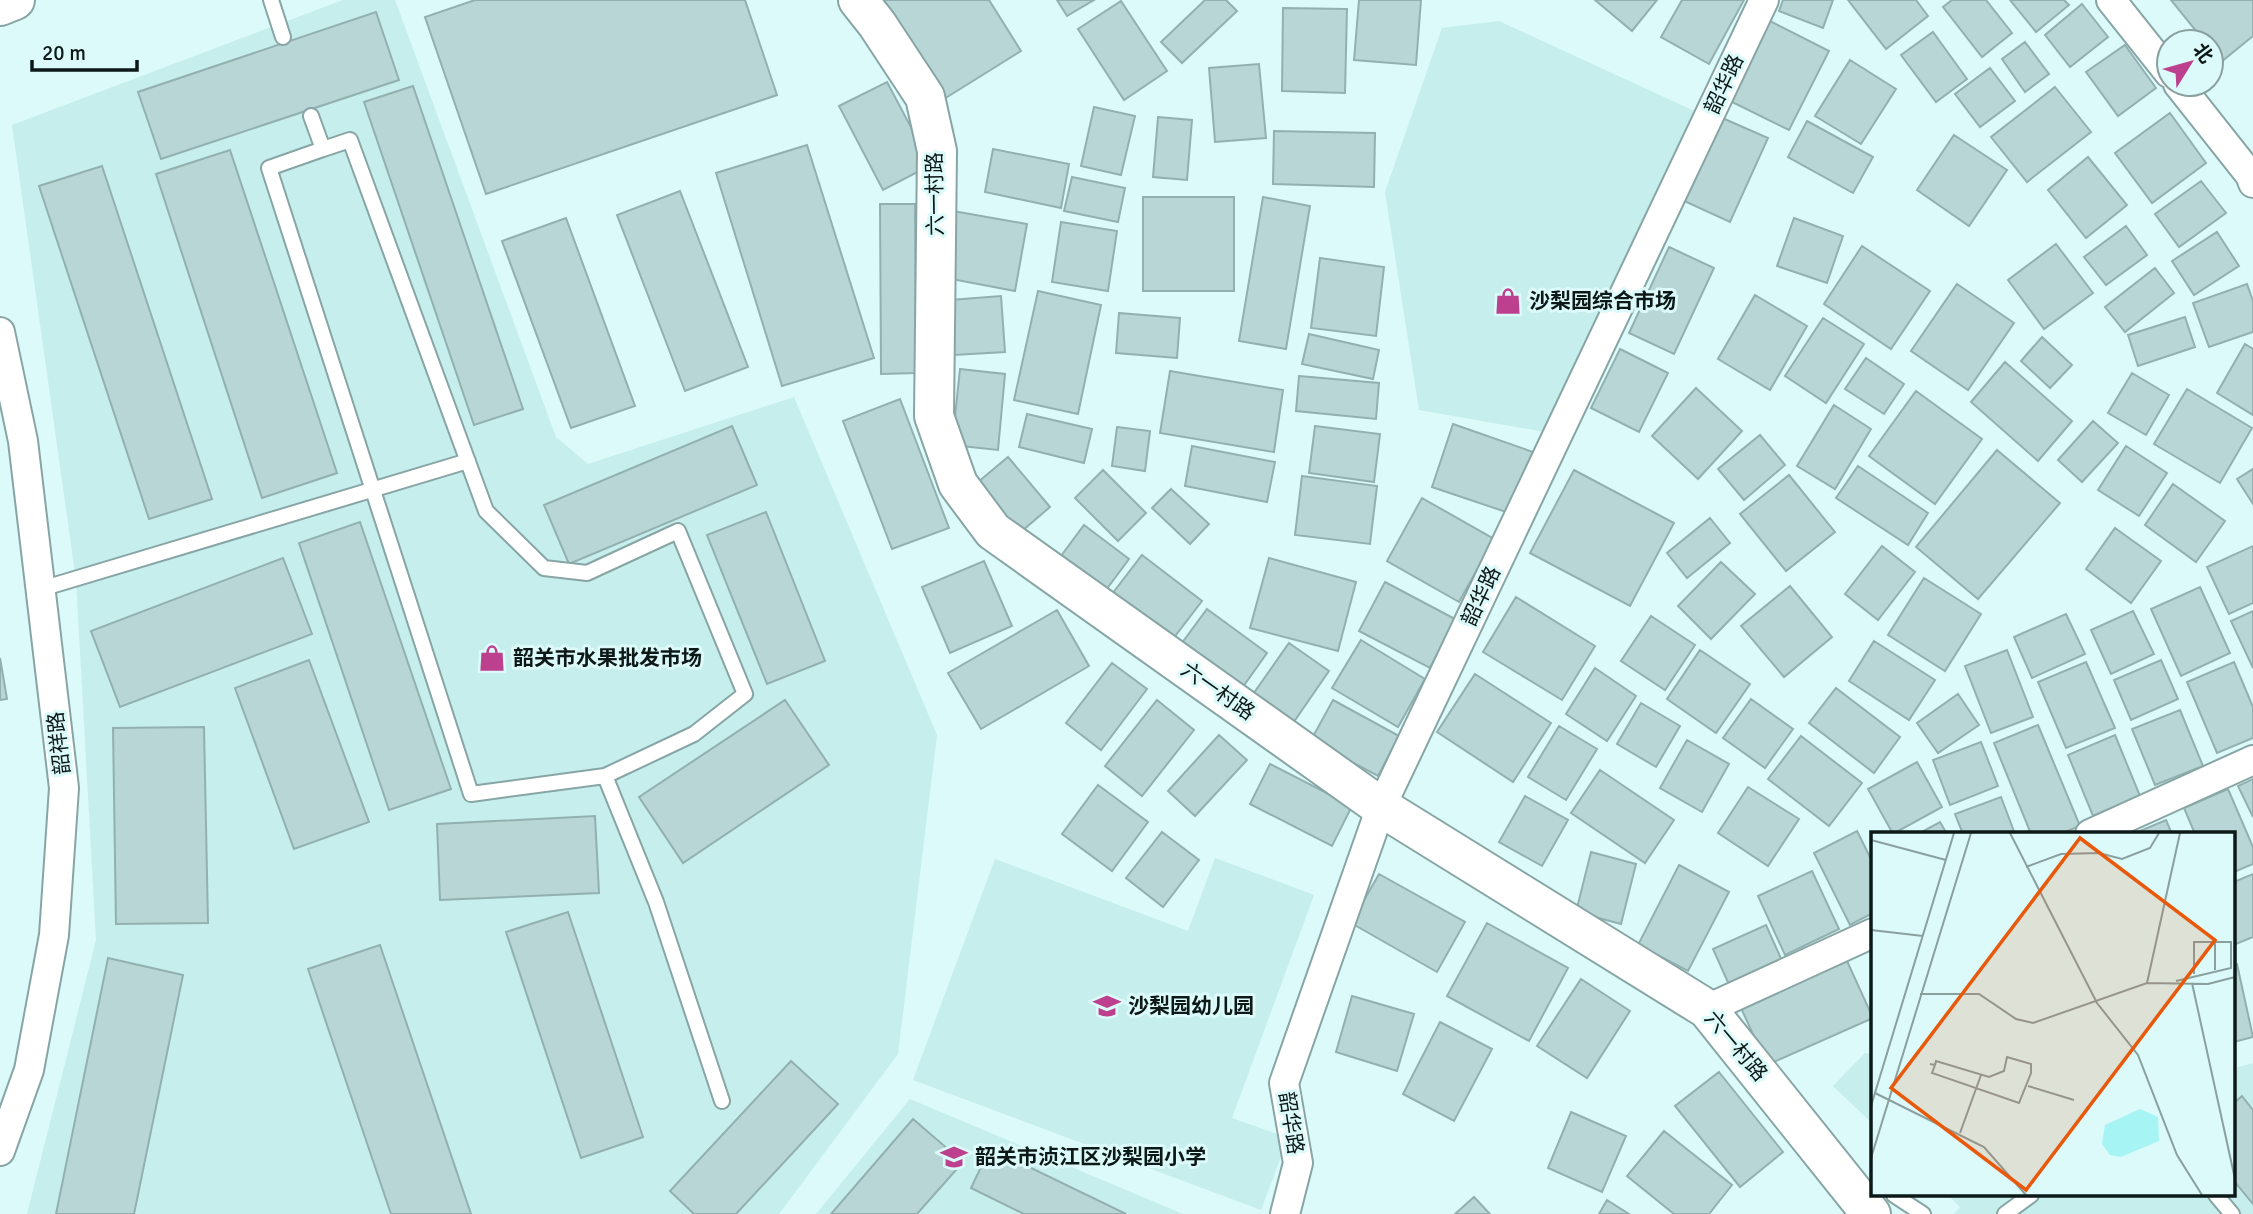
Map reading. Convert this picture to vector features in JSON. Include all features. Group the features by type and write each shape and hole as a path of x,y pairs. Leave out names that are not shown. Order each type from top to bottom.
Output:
{"street":[{"path":"0,6 15,0"},
{"name":"六一村路","path":"858,0 925,97 937,151 933,416 958,484 993,531 1381,807 1707,1009 1871,1214"},
{"name":"韶华路","path":"1285,1214 1298,1163 1284,1083 1381,807 1764,0"},
{"path":"2111,0 2155,55"},
{"path":"2189,98 2250,175 2253,183"},
{"name":"韶祥路","path":"0,332 23,441 64,788 54,935 29,1070 0,1151"},
{"path":"2094,832 2253,760"},
{"path":"1707,1009 1871,934"}],"lane":[{"path":"271,0 283,37"},
{"path":"311,116 323,149"},
{"path":"350,140 468,461 486,511 544,568 587,573 678,531 745,694 694,734 605,776 471,794 269,168 350,140"},
{"path":"41,589 468,461"},
{"path":"605,776 656,902 722,1101"},
{"path":"1829,1159 1862,1177"},
{"path":"1896,1196 1923,1214"},
{"path":"2005,1214 2030,1196"},
{"path":"2217,1196 2232,1214"}],"shaded area":[{"name":"韶关市水果批发市场","path":"343,0 395,0 556,437 588,464 794,397 937,735 898,1054 779,1214 27,1214 96,940 76,580 12,125"},
{"name":"沙梨园综合市场","path":"1499,21 1703,115 1551,433 1419,410 1385,192 1442,28"},
{"name":"沙梨园幼儿园","path":"1215,858 1314,895 1232,1118 1288,1138 1261,1210 913,1080 995,859 1188,931"},
{"path":"1865,1053 1871,1054 1871,1122 1833,1086"},
{"path":"2253,1063 2253,1214 1954,1214 1960,1207 1949,1196 2236,1196 2236,1067"},
{"name":"韶关市浈江区沙梨园小学","path":"910,1099 1183,1214 816,1214"}],"building":[{"path":"475,0 745,0 777,95 486,194 425,17"},
{"path":"870,0 989,0 1021,51 936,104"},
{"path":"1057,0 1094,0 1067,16"},
{"path":"1205,0 1226,0 1237,11 1182,63 1161,42"},
{"path":"1359,0 1421,0 1416,65 1354,60"},
{"path":"1595,0 1657,0 1632,31"},
{"path":"1682,0 1744,0 1709,64 1661,37"},
{"path":"1783,0 1833,0 1823,28 1779,11"},
{"path":"1848,0 1916,0 1928,16 1886,49"},
{"path":"1952,0 1986,0 2012,33 1982,57 1943,7"},
{"path":"2010,0 2064,0 2069,5 2036,32"},
{"path":"2171,0 2253,0 2253,36 2225,59 2225,28 2194,28"},
{"path":"1121,1 1167,71 1124,100 1078,29"},
{"path":"2082,4 2108,37 2070,67 2045,35"},
{"path":"1283,8 1347,9 1345,93 1282,91"},
{"path":"376,12 399,80 161,159 138,92"},
{"path":"1764,18 1829,51 1789,130 1724,98"},
{"path":"1933,32 1967,79 1936,102 1901,55"},
{"path":"2025,42 2049,74 2025,92 2002,59"},
{"path":"2125,45 2155,89 2118,116 2086,72"},
{"path":"1850,60 1896,89 1861,144 1815,116"},
{"path":"1259,64 1266,138 1215,142 1209,68"},
{"path":"1990,68 2015,101 1980,127 1955,94"},
{"path":"887,82 931,165 883,190 839,106"},
{"path":"413,86 523,409 474,425 364,102"},
{"path":"2055,87 2091,132 2027,182 1991,137"},
{"path":"1094,107 1135,116 1121,175 1081,166"},
{"path":"2170,113 2206,163 2152,203 2115,153"},
{"path":"1158,117 1192,120 1187,180 1153,177"},
{"path":"1720,117 1768,138 1730,222 1682,200"},
{"path":"1807,121 1873,157 1853,193 1788,157"},
{"path":"1274,131 1375,133 1374,187 1273,184"},
{"path":"1954,135 2007,170 1969,226 1917,190"},
{"path":"807,145 874,358 782,386 716,173"},
{"path":"993,149 1069,164 1061,208 985,192"},
{"path":"230,150 337,473 262,498 156,174"},
{"path":"2088,157 2127,205 2086,238 2048,190"},
{"path":"102,166 212,499 149,519 39,186"},
{"path":"1072,177 1125,188 1118,222 1064,211"},
{"path":"2201,181 2226,213 2179,247 2155,214"},
{"path":"680,191 748,367 685,391 617,215"},
{"path":"1143,197 1234,197 1234,291 1143,291"},
{"path":"1263,197 1310,206 1286,349 1239,341"},
{"path":"880,204 915,204 916,373 881,374"},
{"path":"953,211 1027,224 1015,291 941,277"},
{"path":"566,218 635,406 571,428 502,241"},
{"path":"1794,218 1843,236 1827,283 1777,266"},
{"path":"1061,222 1117,231 1108,291 1052,282"},
{"path":"2126,226 2147,255 2106,285 2084,257"},
{"path":"2217,232 2239,266 2194,295 2172,261"},
{"path":"2056,244 2093,293 2044,329 2008,280"},
{"path":"1862,246 1930,291 1891,349 1824,304"},
{"path":"1669,247 1714,268 1674,354 1629,333"},
{"path":"1320,258 1384,267 1376,336 1311,328"},
{"path":"2155,268 2174,293 2125,332 2105,307"},
{"path":"1957,284 2014,323 1968,390 1911,351"},
{"path":"2247,284 2253,301 2253,332 2209,347 2193,303"},
{"path":"1038,291 1101,305 1078,414 1014,400"},
{"path":"1755,295 1807,326 1770,390 1718,359"},
{"path":"1001,296 1005,352 954,355 950,300"},
{"path":"1119,313 1180,318 1177,358 1116,353"},
{"path":"2185,317 2195,347 2138,366 2128,335"},
{"path":"1823,318 1864,344 1826,403 1785,376"},
{"path":"1309,334 1379,350 1373,379 1302,364"},
{"path":"2042,337 2072,365 2050,388 2021,361"},
{"path":"2245,344 2253,349 2253,415 2217,393"},
{"path":"1620,349 1668,373 1639,432 1591,408"},
{"path":"1866,358 1904,384 1884,414 1845,389"},
{"path":"2005,362 2072,421 2038,461 1971,402"},
{"path":"960,369 1005,374 998,450 952,445"},
{"path":"1170,371 1283,390 1274,452 1160,433"},
{"path":"2132,373 2169,395 2146,435 2108,413"},
{"path":"1299,376 1379,383 1376,419 1296,411"},
{"path":"1696,388 1742,431 1698,479 1652,436"},
{"path":"2187,389 2252,428 2220,483 2154,444"},
{"path":"1916,391 1982,439 1935,504 1869,456"},
{"path":"900,399 949,528 892,549 843,421"},
{"path":"1834,405 1871,429 1835,489 1797,466"},
{"path":"1027,414 1092,429 1084,463 1019,447"},
{"path":"2093,421 2118,443 2082,482 2058,460"},
{"path":"1453,424 1533,452 1512,514 1432,487"},
{"path":"732,426 757,485 569,564 544,505"},
{"path":"1315,426 1380,434 1374,482 1309,473"},
{"path":"1117,427 1150,431 1145,471 1112,466"},
{"path":"1760,435 1785,465 1744,500 1718,469"},
{"path":"1192,446 1275,462 1267,502 1185,486"},
{"path":"2126,446 2167,473 2139,516 2098,490"},
{"path":"1997,450 2060,503 1978,599 1916,547"},
{"path":"1008,457 1050,507 1015,537 972,487"},
{"path":"1858,466 1928,513 1908,545 1836,498"},
{"path":"2253,469 2253,504 2237,479"},
{"path":"1103,470 1146,513 1118,541 1075,498"},
{"path":"1574,470 1674,523 1630,606 1530,553"},
{"path":"1789,475 1835,532 1786,571 1740,514"},
{"path":"1302,476 1377,486 1370,544 1295,535"},
{"path":"2173,484 2225,521 2196,562 2145,525"},
{"path":"1171,489 1209,524 1190,544 1152,508"},
{"path":"1422,498 1494,539 1459,602 1387,561"},
{"path":"766,512 825,661 767,684 707,535"},
{"path":"1710,518 1730,543 1687,578 1667,553"},
{"path":"360,522 451,789 389,810 299,543"},
{"path":"1084,525 1129,559 1103,594 1058,560"},
{"path":"2115,528 2161,561 2131,603 2086,569"},
{"path":"1882,546 1915,572 1878,620 1845,594"},
{"path":"2253,546 2253,603 2229,614 2207,567"},
{"path":"1142,555 1202,601 1169,644 1109,598"},
{"path":"283,558 312,634 120,707 91,631"},
{"path":"1269,558 1356,582 1338,651 1250,628"},
{"path":"984,561 1012,626 950,653 922,587"},
{"path":"1721,562 1755,594 1711,639 1678,606"},
{"path":"1924,578 1981,614 1945,671 1888,635"},
{"path":"1385,582 1455,619 1430,668 1359,631"},
{"path":"1790,586 1832,637 1784,677 1741,626"},
{"path":"2200,587 2230,653 2181,676 2151,609"},
{"path":"1516,597 1595,646 1562,700 1483,652"},
{"path":"1207,609 1267,653 1240,691 1179,647"},
{"path":"1057,610 1089,666 981,729 948,673"},
{"path":"2133,611 2154,654 2111,674 2091,630"},
{"path":"2253,611 2253,668 2231,621"},
{"path":"2066,614 2085,654 2032,678 2014,637"},
{"path":"1651,616 1695,645 1665,690 1621,661"},
{"path":"1361,640 1425,679 1398,727 1332,688"},
{"path":"1874,641 1935,680 1909,720 1849,681"},
{"path":"1289,643 1329,671 1291,726 1251,697"},
{"path":"1700,650 1750,684 1716,733 1667,699"},
{"path":"2007,650 2033,717 1991,733 1965,666"},
{"path":"0,658 7,699 0,700"},
{"path":"309,660 369,822 294,849 235,688"},
{"path":"2161,660 2178,699 2131,720 2114,680"},
{"path":"2086,662 2115,728 2066,748 2038,682"},
{"path":"2234,662 2253,707 2253,738 2217,753 2187,682"},
{"path":"1112,663 1147,689 1101,750 1066,723"},
{"path":"1595,668 1636,696 1607,741 1566,714"},
{"path":"1475,674 1551,723 1513,782 1437,732"},
{"path":"1836,688 1900,737 1874,773 1809,723"},
{"path":"1958,694 1979,725 1938,753 1917,723"},
{"path":"1751,699 1793,729 1765,768 1723,738"},
{"path":"785,700 829,765 683,863 639,797"},
{"path":"1157,700 1194,730 1142,796 1105,766"},
{"path":"1333,700 1399,736 1378,776 1311,740"},
{"path":"1641,703 1680,726 1656,767 1617,744"},
{"path":"2180,710 2203,766 2155,785 2132,729"},
{"path":"2038,725 2080,826 2065,832 2030,832 1994,743"},
{"path":"1559,726 1597,749 1566,800 1528,777"},
{"path":"204,727 208,923 116,924 113,728"},
{"path":"1219,735 1247,760 1195,816 1168,791"},
{"path":"2115,735 2140,796 2093,816 2068,755"},
{"path":"1801,736 1862,783 1829,826 1768,779"},
{"path":"1687,740 1729,764 1702,812 1660,788"},
{"path":"1981,742 1998,786 1950,805 1933,760"},
{"path":"1917,762 1942,807 1897,832 1892,832 1868,789"},
{"path":"1270,764 1352,806 1332,846 1250,804"},
{"path":"1600,770 1674,820 1645,863 1571,813"},
{"path":"2253,779 2253,817 2238,786"},
{"path":"1098,785 1148,822 1112,871 1062,834"},
{"path":"1748,787 1799,819 1768,866 1718,833"},
{"path":"2228,789 2253,847 2253,864 2236,871 2236,832 2194,832 2184,808"},
{"path":"1525,796 1568,820 1542,866 1499,842"},
{"path":"2001,797 2014,832 1962,832 1955,814"},
{"path":"595,816 599,893 440,900 437,824"},
{"path":"2166,820 2171,832 2138,832"},
{"path":"1940,822 1946,832 1922,832"},
{"path":"1857,831 1871,859 1871,914 1850,925 1814,853"},
{"path":"1162,832 1199,860 1163,907 1126,878"},
{"path":"1591,852 1636,864 1621,924 1576,912"},
{"path":"1679,865 1729,892 1688,971 1638,945"},
{"path":"1812,871 1839,929 1785,955 1758,896"},
{"path":"1379,874 1465,922 1437,972 1351,923"},
{"path":"2253,874 2253,937 2236,944 2236,881"},
{"path":"568,912 643,1137 581,1158 506,932"},
{"path":"1487,923 1568,968 1529,1041 1447,996"},
{"path":"1766,925 1783,963 1730,987 1713,949"},
{"path":"380,945 471,1214 391,1214 308,969"},
{"path":"108,958 183,975 134,1214 56,1214"},
{"path":"1847,961 1871,1019 1767,1065 1741,1008"},
{"path":"2236,964 2253,1037 2236,1041"},
{"path":"1581,979 1630,1011 1587,1078 1537,1046"},
{"path":"1352,996 1414,1014 1397,1071 1336,1052"},
{"path":"1440,1022 1492,1049 1454,1121 1403,1094"},
{"path":"791,1061 838,1104 736,1214 694,1214 670,1191"},
{"path":"1719,1072 1783,1152 1740,1187 1675,1106"},
{"path":"2242,1096 2253,1110 2253,1204 2236,1183 2236,1101"},
{"path":"1571,1112 1626,1136 1602,1192 1548,1168"},
{"path":"913,1119 963,1162 917,1214 831,1214"},
{"path":"1664,1131 1732,1185 1709,1214 1674,1214 1627,1176"},
{"path":"990,1148 1126,1214 1024,1214 971,1188"},
{"path":"1474,1197 1490,1214 1455,1214"},
{"path":"1607,1200 1629,1214 1599,1214"}],"place":[{"name":"沙梨园综合市场","path":"1508,301"},
{"name":"韶关市水果批发市场","path":"492,658"},
{"name":"沙梨园幼儿园","path":"1107,1006"},
{"name":"韶关市浈江区沙梨园小学","path":"954,1157"}]}
